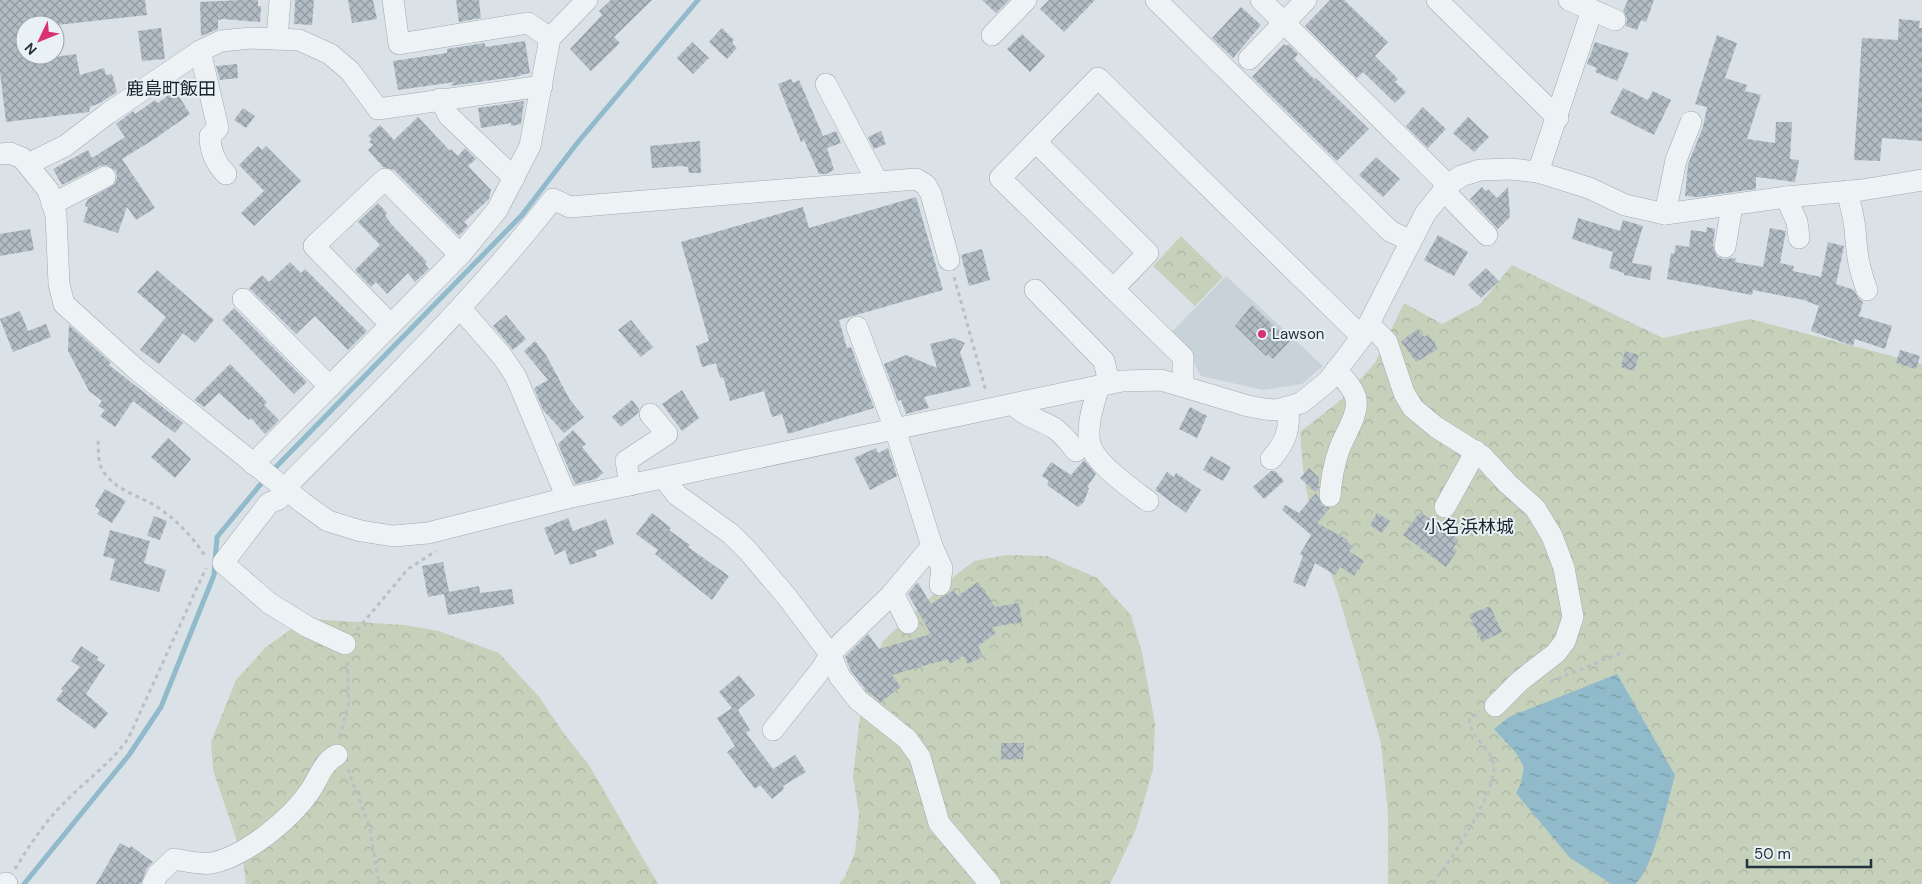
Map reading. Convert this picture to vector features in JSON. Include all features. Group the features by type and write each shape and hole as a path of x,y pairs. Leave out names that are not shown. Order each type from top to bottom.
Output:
{"street":[{"path":"277,39 280,0"},
{"path":"393,0 399,44 528,23 550,38"},
{"path":"566,21 569,0"},
{"path":"253,464 460,255 497,210 530,146 550,38 587,0"},
{"path":"992,35 1026,0"},
{"path":"1156,0 1390,231 1411,241"},
{"path":"1261,0 1446,187 1487,235"},
{"path":"1249,59 1306,0"},
{"path":"1437,0 1558,118"},
{"path":"1569,0 1615,20"},
{"path":"1538,172 1558,118 1592,10"},
{"path":"28,164 65,146 200,51 221,41 299,40 330,54 350,71 378,109 542,86"},
{"path":"200,51 218,128 210,136 210,147 219,166 226,174"},
{"path":"1183,385 1183,357 1000,178 1098,78 1365,330 1387,342 1404,393 1413,408 1436,426 1476,451 1535,508 1552,536 1564,568 1573,617 1571,629 1556,653 1520,682 1495,706"},
{"path":"826,84 878,181"},
{"path":"440,99 449,116 514,178"},
{"path":"1665,214 1676,160 1691,122"},
{"path":"1036,142 1148,253 1113,289"},
{"path":"0,154 10,153 22,158 48,190 56,215 59,284 64,304 137,370 253,464 328,521 362,531 393,536 428,534 567,498 1122,381 1161,380 1183,385 1248,406 1276,410 1288,408 1308,398 1336,370 1365,330 1424,214 1446,187 1460,176 1480,170 1511,169 1538,172 1589,188 1625,205 1665,214 1922,180"},
{"path":"52,204 105,177"},
{"path":"391,325 314,246 386,179 460,255"},
{"path":"345,644 308,627 269,603 215,565 268,503 279,499 285,488 461,309 519,242 553,199 570,207 916,179 926,185 931,194 949,260"},
{"path":"1847,191 1855,228 1858,263 1867,290"},
{"path":"1786,197 1797,222 1799,238"},
{"path":"1724,246 1732,206"},
{"path":"1035,290 1104,361 1104,385 1089,428 1090,445 1103,463 1124,484 1148,501"},
{"path":"242,300 330,387"},
{"path":"461,309 502,356 516,377 567,498"},
{"path":"857,326 895,429 932,546 942,568 940,585"},
{"path":"1330,496 1330,484 1338,451 1355,410 1356,400 1350,386 1336,370"},
{"path":"1013,404 1018,410 1055,429 1066,437 1076,451"},
{"path":"1271,458 1284,443 1288,433 1288,408"},
{"path":"630,485 626,461 667,434 650,414"},
{"path":"1445,507 1476,451"},
{"path":"664,478 677,495 731,534 748,551 787,596 830,654 840,677 858,700 907,739 920,757 939,823 990,884"},
{"path":"773,730 823,667 830,654 893,593 932,546"},
{"path":"893,593 908,624"},
{"path":"153,884 158,874 174,859 212,863 228,858 260,839 294,811 310,791 329,758 337,755"}],"path":[{"path":"949,260 991,409"},
{"path":"6,884 28,847 62,804 118,752 128,739 215,565 187,531 153,505 130,494 103,472 99,464 98,440"},
{"path":"379,884 365,810 346,766 337,755 337,744 345,724 349,701 345,644 408,569 449,541 454,527"},
{"path":"1541,686 1623,652"},
{"path":"1434,884 1467,832 1485,797 1493,775 1494,766 1490,754 1471,731 1469,724 1470,718 1495,706"}],"shaded area":[{"path":"1226,276 1323,366 1302,384 1263,390 1201,376 1190,355 1170,334"}],"green space":[{"path":"1181,236 1223,277 1195,306 1153,266"},
{"path":"1512,265 1663,338 1750,319 1922,364 1922,884 1388,884 1388,814 1381,743 1338,593 1315,531 1304,478 1300,432 1342,399 1375,363 1404,303 1442,324 1480,304"},
{"path":"1007,555 1047,556 1097,578 1131,615 1142,653 1155,724 1153,769 1136,829 1110,884 839,884 845,877 855,852 859,814 853,777 863,693 883,641 948,581 974,561"},
{"path":"311,619 404,625 439,631 499,653 540,698 562,731 589,765 658,884 246,884 243,859 213,770 211,742 236,680 265,648 291,629"}],"water":[{"path":"1617,674 1675,775 1654,850 1648,865 1635,884 1612,884 1570,858 1516,793 1521,783 1524,767 1516,753 1494,729 1509,717"}],"building":[{"path":"0,0 145,0 147,15 65,24 65,15 15,15 15,65 65,65 65,56 76,54 80,75 104,68 106,75 112,74 117,92 90,107 89,112 6,122 0,72"},
{"path":"258,0 258,6 261,6 260,22 218,20 218,29 201,36 200,2"},
{"path":"295,0 314,0 312,25 294,24"},
{"path":"348,0 373,0 377,19 352,23"},
{"path":"456,0 479,0 481,18 459,22"},
{"path":"611,0 652,0 614,37 620,43 591,71 570,49 602,15 599,11"},
{"path":"982,0 1009,0 996,13"},
{"path":"1049,0 1095,0 1064,32 1040,9"},
{"path":"1330,0 1344,0 1388,42 1375,56 1398,79 1395,82 1406,92 1395,103 1363,72 1357,78 1305,26"},
{"path":"1628,0 1654,0 1646,22 1641,20 1637,30 1626,26 1627,18 1623,11"},
{"path":"1241,7 1261,25 1233,58 1212,38"},
{"path":"1899,19 1920,21 1919,28 1922,28 1922,141 1882,138 1880,161 1854,160 1862,38 1898,40"},
{"path":"161,28 165,59 142,61 138,31"},
{"path":"722,28 734,40 732,43 737,48 727,59 709,42"},
{"path":"1022,34 1045,56 1030,72 1007,49"},
{"path":"1717,35 1737,43 1725,78 1747,85 1745,91 1761,95 1747,139 1775,143 1776,122 1792,122 1790,159 1799,160 1795,182 1756,177 1756,189 1698,197 1685,196 1688,164 1703,127 1707,107 1695,104"},
{"path":"525,41 530,73 450,86 455,82 398,90 393,61 447,53 447,49 484,43 486,47"},
{"path":"692,42 709,58 693,74 677,58"},
{"path":"1595,42 1629,53 1617,81 1595,72 1597,68 1587,64"},
{"path":"1284,44 1286,46 1288,44 1298,54 1294,59 1314,79 1316,78 1369,129 1337,161 1252,77"},
{"path":"237,64 238,78 220,80 216,66"},
{"path":"791,79 793,83 799,80 823,136 836,131 841,143 827,148 834,170 826,174 819,174 804,140 801,142 778,84"},
{"path":"1623,88 1648,100 1653,91 1671,100 1654,135 1610,113"},
{"path":"175,90 190,114 122,159 155,208 136,220 127,207 118,233 83,222 88,207 85,206 87,200 115,184 116,171 106,165 100,166 62,185 53,169 88,150 92,158 125,137 116,124 133,111 135,114 155,100 158,103"},
{"path":"524,101 521,124 511,126 511,123 481,128 478,108"},
{"path":"1423,107 1446,129 1428,148 1406,126"},
{"path":"243,108 255,116 246,128 234,120"},
{"path":"418,117 450,151 451,149 458,156 465,148 476,159 468,166 491,190 489,199 464,222 468,226 459,236 394,170 383,167 368,150 373,145 369,142 372,139 368,136 380,125 394,140"},
{"path":"1468,117 1489,137 1474,152 1453,133"},
{"path":"881,131 886,144 874,149 868,137"},
{"path":"700,141 701,173 689,173 688,167 681,166 652,168 650,146"},
{"path":"258,146 262,150 266,146 301,181 254,226 241,213 264,191 239,165"},
{"path":"1376,157 1400,179 1383,197 1359,175"},
{"path":"1482,187 1486,191 1488,189 1497,198 1508,187 1510,217 1498,229 1470,199"},
{"path":"916,197 943,290 839,320 847,348 851,347 874,408 788,434 782,414 772,417 764,391 730,401 723,377 720,378 716,363 702,367 696,346 709,341 681,242 803,207 809,228"},
{"path":"378,203 387,213 385,215 392,225 427,262 425,264 429,269 415,282 408,273 387,294 376,282 371,287 355,270 380,245 358,222"},
{"path":"1578,218 1620,231 1623,220 1643,226 1632,263 1652,266 1650,280 1624,275 1624,273 1609,268 1613,252 1572,239"},
{"path":"1707,227 1715,229 1713,245 1717,257 1723,259 1736,258 1735,262 1763,267 1770,228 1786,231 1780,263 1794,266 1793,271 1821,277 1828,242 1844,246 1836,284 1854,290 1863,302 1859,316 1892,326 1885,349 1855,339 1853,346 1811,331 1819,306 1804,300 1753,290 1752,295 1667,279 1671,253 1674,254 1676,245 1689,247 1691,230 1706,232"},
{"path":"30,229 34,250 0,256 0,234"},
{"path":"1438,235 1468,252 1454,276 1424,260"},
{"path":"982,249 990,280 969,286 961,255"},
{"path":"290,262 301,273 305,269 367,331 348,350 315,316 296,334 249,288 262,275 269,282"},
{"path":"1486,268 1499,281 1481,298 1468,285"},
{"path":"157,270 214,320 195,343 183,333 159,364 140,350 166,317 137,292"},
{"name":"Lawson","path":"1252,305 1290,341 1273,359 1268,355 1266,356 1235,326"},
{"path":"234,308 307,382 294,394 222,320"},
{"path":"20,311 28,331 46,324 51,337 13,352 0,319"},
{"path":"506,315 526,339 513,350 493,326"},
{"path":"631,320 653,347 641,357 618,330"},
{"path":"69,325 111,363 109,365 183,423 175,433 133,401 115,427 100,416 105,410 98,406 102,401 89,391 68,351"},
{"path":"1418,329 1424,337 1428,334 1438,349 1416,362 1401,341"},
{"path":"954,338 965,343 960,352 971,386 924,397 929,408 906,414 901,400 898,401 884,364 906,355 937,368 930,344"},
{"path":"535,341 546,355 570,400 584,417 564,433 543,410 534,388 548,380 524,351"},
{"path":"1900,350 1920,356 1916,369 1896,363"},
{"path":"1625,351 1639,355 1634,371 1621,367"},
{"path":"230,364 267,402 264,405 279,420 265,434 251,418 249,420 219,393 204,407 194,400"},
{"path":"682,390 699,418 682,431 662,404"},
{"path":"632,400 639,409 638,413 621,427 612,417"},
{"path":"1190,407 1207,416 1197,438 1179,429"},
{"path":"573,430 586,444 582,447 603,473 596,479 575,484 558,444"},
{"path":"168,438 191,459 175,478 151,457"},
{"path":"876,448 878,453 888,448 897,476 870,490 854,458"},
{"path":"1211,456 1231,467 1223,481 1203,470"},
{"path":"1084,460 1096,474 1087,487 1089,488 1084,502 1078,507 1047,485 1049,481 1042,476 1051,462 1071,475"},
{"path":"1309,468 1319,478 1318,489 1315,492 1300,478"},
{"path":"1271,471 1275,471 1284,481 1264,499 1253,487"},
{"path":"1167,472 1174,477 1176,473 1201,490 1186,513 1155,490"},
{"path":"105,489 126,501 112,523 97,514 100,510 95,506"},
{"path":"1316,493 1323,506 1330,508 1317,523 1348,540 1347,542 1353,546 1349,551 1364,561 1354,576 1340,567 1335,575 1315,563 1305,587 1293,582 1303,556 1300,554 1311,535 1282,510 1285,505 1299,513"},
{"path":"1420,512 1459,540 1453,548 1457,551 1446,567 1403,535"},
{"path":"652,513 671,528 669,530 690,545 688,547 729,576 712,600 655,554 658,550 636,534"},
{"path":"1377,513 1390,521 1382,533 1370,525"},
{"path":"154,516 167,521 160,540 147,536"},
{"path":"568,518 573,531 606,519 614,544 595,551 597,556 570,565 565,550 555,555 544,528"},
{"path":"110,530 150,541 144,563 166,570 159,592 110,580 115,559 103,556"},
{"path":"443,562 449,592 479,586 480,593 512,589 514,604 448,615 444,594 428,597 422,566"},
{"path":"978,582 995,607 1019,603 1022,622 992,627 996,633 978,646 983,656 968,664 963,656 950,664 948,659 892,675 901,687 881,702 867,691 851,671 845,657 868,634 879,649 931,634 908,594 916,584 918,583 931,604 954,590 958,596"},
{"path":"1490,606 1502,632 1482,642 1469,615"},
{"path":"81,646 98,657 97,660 105,665 86,694 108,713 95,729 56,700 63,691 61,689 80,667 71,661"},
{"path":"739,675 755,695 738,710 750,730 746,733 773,769 795,755 806,772 783,786 784,789 772,799 760,785 755,789 727,752 735,746 717,718 732,708 719,692"},
{"path":"1001,743 1024,743 1023,759 1001,760"},
{"path":"120,843 129,848 131,846 153,862 147,868 141,884 96,884"}],"waterway":[{"path":"272,471 522,215 578,142 698,0"},
{"path":"24,884 129,755 161,707 214,575 217,537 265,479"}],"place":[{"name":"Lawson","path":"1262,334"}],"district":[{"name":"鹿島町飯田","path":"171,89"},
{"name":"小名浜林城","path":"1469,527"}]}
